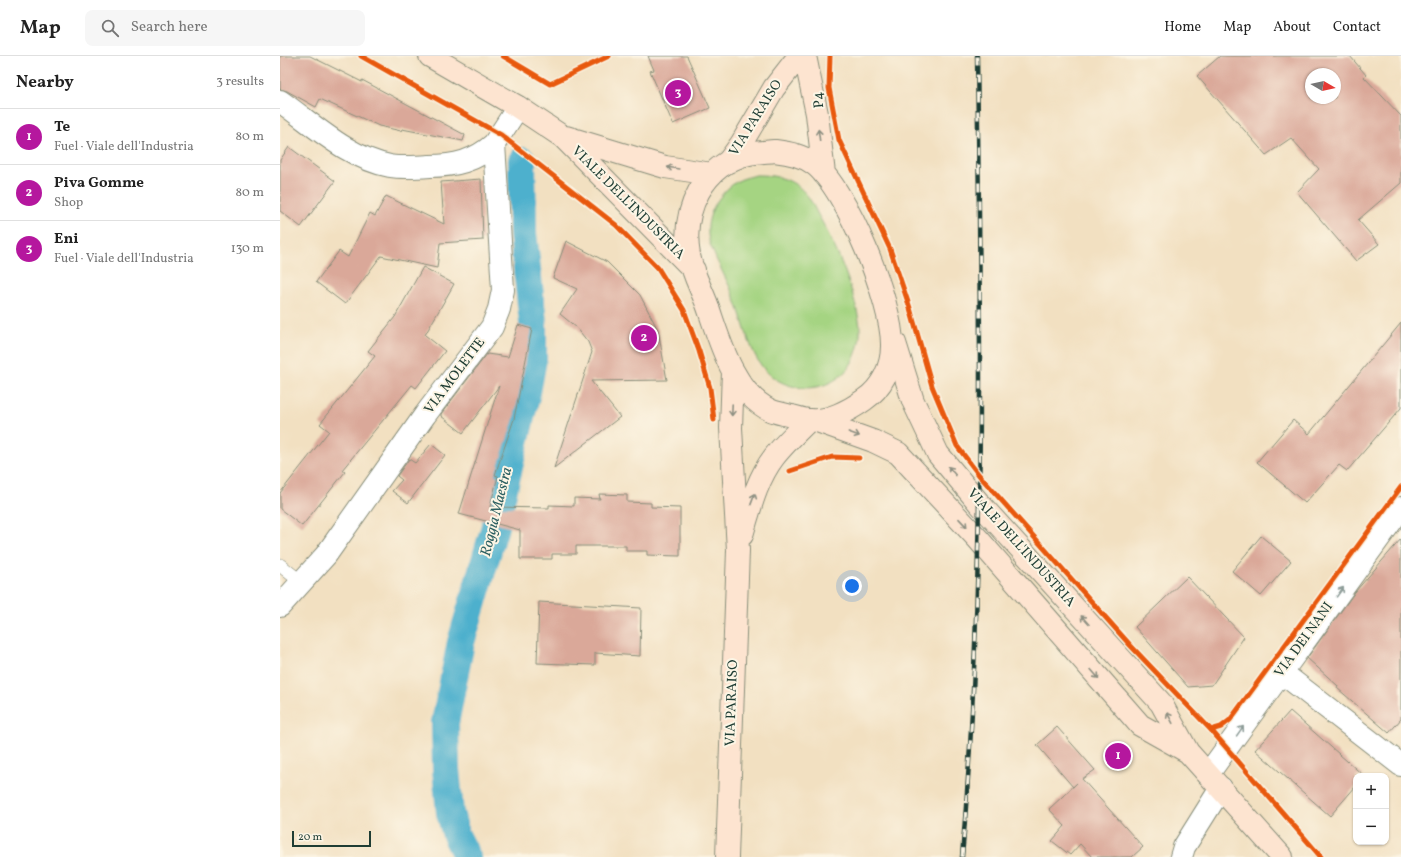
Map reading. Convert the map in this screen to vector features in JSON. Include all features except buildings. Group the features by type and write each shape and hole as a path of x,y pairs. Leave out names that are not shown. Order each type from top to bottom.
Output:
{"main road":[{"name":"VIALE DELL'INDUSTRIA","path":"430,56 518,107 563,137 694,270 717,335 733,371 747,393 770,410 813,421 873,441 898,453 978,539 1140,726 1188,752"},
{"name":"VIA PARAISO","path":"694,270 689,256 687,228 692,203 702,184 720,168 741,144 774,88 799,56"},
{"path":"805,56 817,114 824,174"},
{"name":"VIALE DELL'INDUSTRIA","path":"563,137 666,167 720,168"},
{"path":"720,168 749,154 775,151 798,155 813,163 824,174 842,199 879,280 890,323 892,346 889,366 884,379 873,394 849,411 813,421"},
{"name":"VIALE DELL'INDUSTRIA","path":"890,323 913,401 938,454 984,508 1162,703 1188,752 1282,857"},
{"name":"VIA PARAISO","path":"727,857 738,550 731,428 733,371"},
{"name":"VIA PARAISO","path":"738,550 763,474 774,456 813,421"}],"street":[{"path":"280,101 346,148 367,160 391,166 455,165 473,160 494,144 518,107"},
{"name":"VIA MOLETTE","path":"280,606 326,555 425,415 492,327 499,309 503,290 494,144"},
{"name":"VIA DEI NANI","path":"1181,857 1184,847 1214,781 1281,672 1401,508"},
{"path":"1281,672 1401,765"}],"lane":[{"path":"280,565 301,582"}],"green space":[{"path":"756,175 783,178 795,184 807,195 836,250 852,292 860,328 856,353 850,366 841,375 818,387 805,388 792,386 779,381 762,367 757,359 733,295 710,244 708,226 717,201 729,187 736,182"}],"waterway":[{"name":"Roggia Maestra","path":"467,857 456,835 450,813 446,769 445,723 461,642 494,530 527,392 533,359 533,322 523,233 522,161"}],"railway":[{"path":"962,857 975,657 980,456 980,256 977,56"}],"cycle path":[{"path":"361,56 501,135 616,225 658,268 684,310 699,351 710,388 714,420"},
{"path":"503,56 550,84 609,56"},
{"name":"P4","path":"830,56 829,88 839,140 890,249 910,308 932,386 957,446 979,475 1131,646 1211,730 1321,857"},
{"path":"790,471 832,457 859,458"},
{"path":"1211,730 1221,727 1230,720 1401,487"}],"place":[{"name":"Eni","path":"678,93"},
{"name":"Piva Gomme","path":"644,338"},
{"name":"Te","path":"1118,756"}]}
